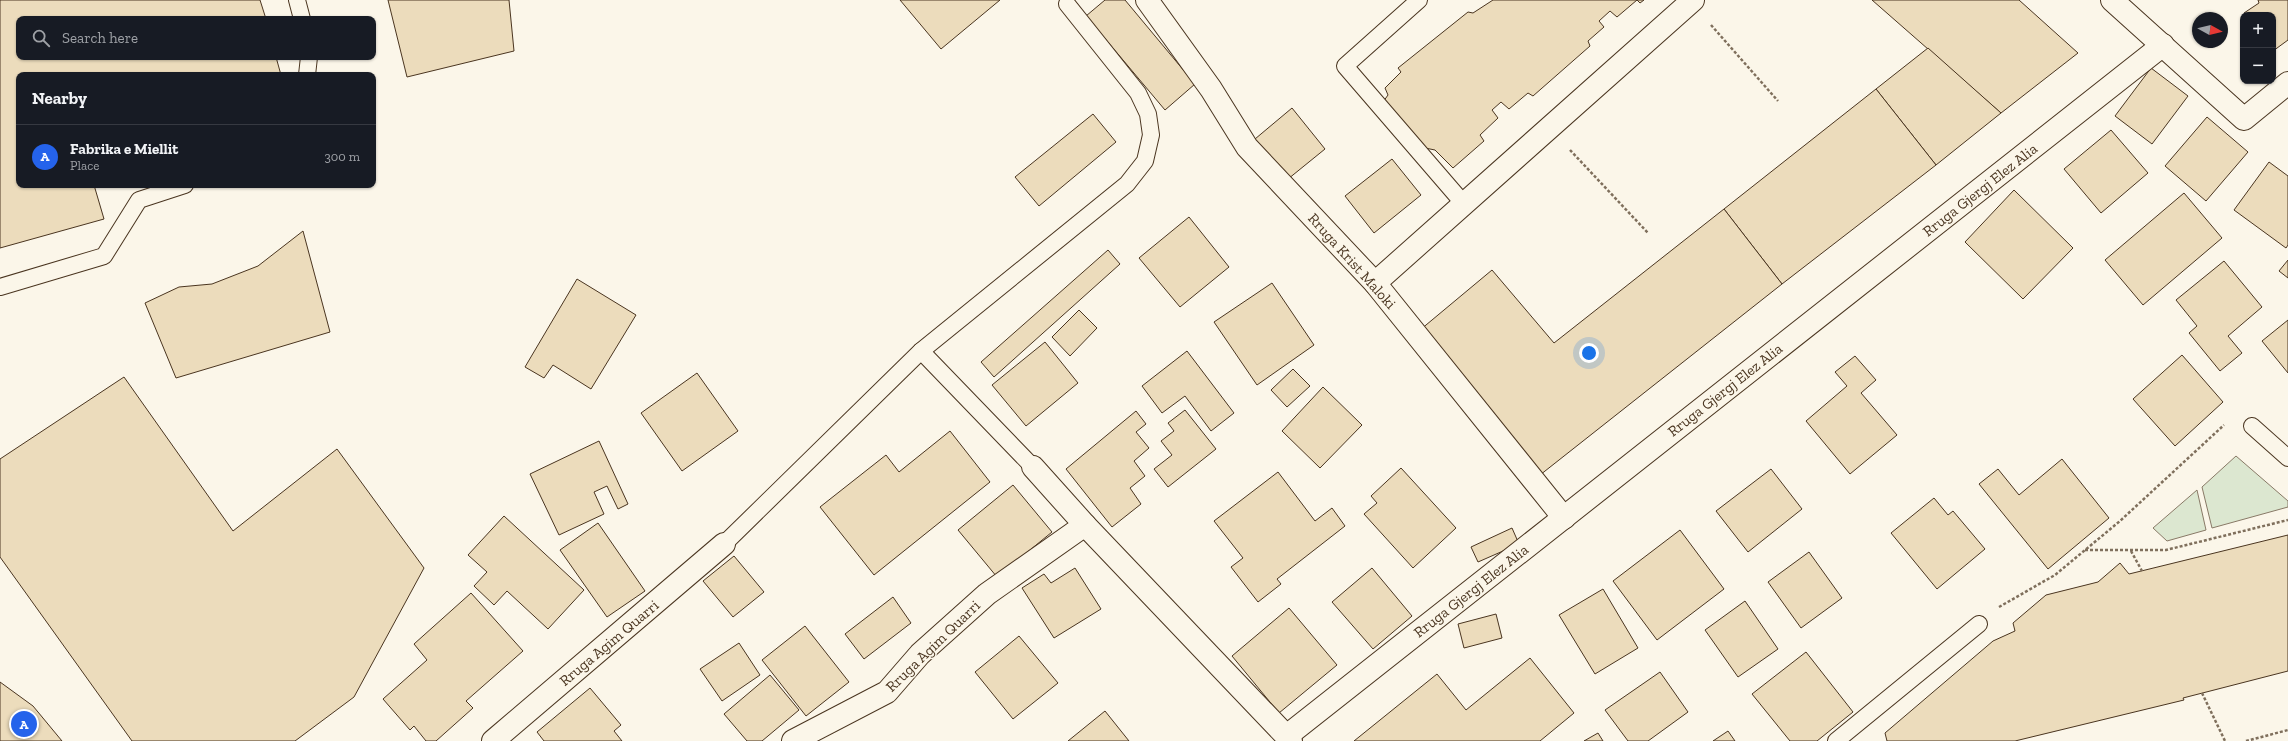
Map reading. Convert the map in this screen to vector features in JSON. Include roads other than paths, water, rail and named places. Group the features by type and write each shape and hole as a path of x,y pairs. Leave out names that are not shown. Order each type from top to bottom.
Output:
{"street":[{"name":"Rruga Krist Maloki","path":"1147,0 1211,89 1247,147 1375,283 1564,518"},
{"path":"2112,0 2244,119 2284,93"},
{"path":"1375,283 1692,1"},
{"name":"Rruga Gjergj Elez Alia","path":"1289,738 1564,518 2162,45"},
{"path":"1033,467 1085,525 1289,738"},
{"name":"Rruga Agim Quarri","path":"793,741 887,692 920,654 987,594 1085,525"},
{"name":"Rruga Agim Quarri","path":"493,741 724,544"}],"lane":[{"path":"297,0 301,16"},
{"path":"1419,0 1345,66 1464,204"},
{"path":"724,544 921,351 1127,184 1146,161 1151,135 1148,114 1138,93 1067,4"},
{"path":"307,72 309,60"},
{"path":"0,287 104,256 139,200 176,188"},
{"path":"921,351 1033,467"},
{"path":"2252,426 2288,458"},
{"path":"1836,741 1979,624"}],"place":[{"name":"Fabrika e Miellit","path":"24,724"}]}
